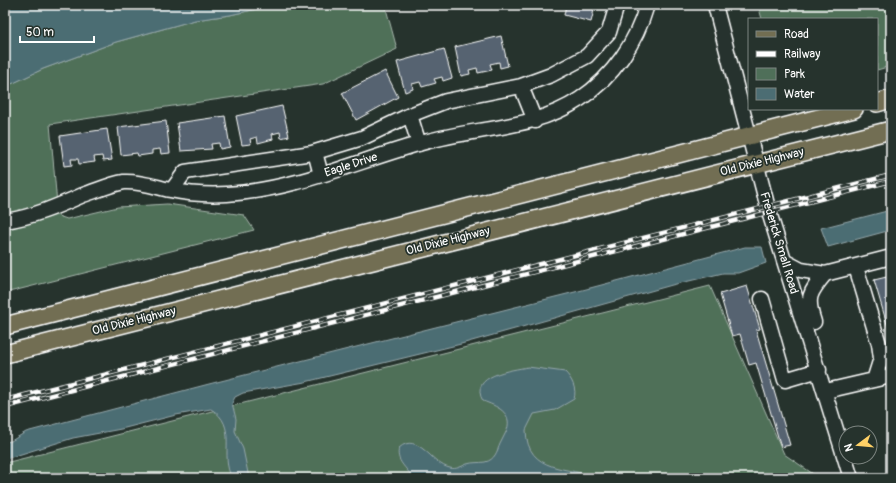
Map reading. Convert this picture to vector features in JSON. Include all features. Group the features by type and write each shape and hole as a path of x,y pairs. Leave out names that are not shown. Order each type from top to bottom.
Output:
{"main road":[{"path":"878,103 891,100"},
{"path":"5,326 850,110"},
{"name":"Old Dixie Highway","path":"5,354 891,130"}],"street":[{"path":"172,190 185,172 314,152 362,138 410,115 446,101 522,86 552,75 587,56 609,32 617,5"},
{"name":"Eagle Drive","path":"5,221 35,214 96,190 123,182 206,194 238,193 283,186 447,136 535,121 568,107 581,99 602,81 628,50 638,31 647,5"},
{"name":"Frederick Small Road","path":"715,5 769,212 826,391 851,478"},
{"path":"522,86 535,121"},
{"path":"410,115 419,144"},
{"path":"314,152 321,175"},
{"path":"784,261 801,270 824,274 891,257"},
{"path":"856,267 879,344 881,358 874,380"},
{"path":"813,352 819,339 809,305 809,294 824,274"},
{"path":"762,299 785,380 819,370"},
{"path":"826,391 891,376"}],"green space":[{"path":"275,5 385,5 397,49 323,84 50,124 58,216 67,219 118,207 167,204 244,215 254,230 5,293 5,87 43,69 116,42 195,20 230,15"},
{"path":"758,5 891,5 891,66 878,70 878,18 762,18"},
{"path":"710,286 784,454 819,478 5,478 5,463"}],"water":[{"path":"5,5 275,5 230,15 195,20 116,42 43,69 5,87"},
{"path":"891,210 891,230 828,247 821,228"},
{"path":"745,247 762,247 766,263 738,273 723,273 672,285 461,344 305,382 243,393 235,397 232,403 236,419 235,431 243,449 249,478 232,478 227,460 227,432 219,416 211,409 176,415 121,429 73,438 5,459 5,442 11,441 26,432 209,384 575,292"},
{"path":"528,367 565,372 572,381 575,392 574,399 555,410 534,414 526,430 528,444 534,454 542,461 552,466 598,478 413,478 400,461 398,453 399,448 406,444 419,446 443,466 452,468 459,468 469,463 485,462 491,459 497,452 507,430 508,419 498,408 483,401 480,392 481,385 494,375"}],"building":[{"path":"566,5 598,5 598,7 595,6 591,22 564,15"},
{"path":"501,36 508,66 500,68 499,62 490,64 492,70 478,73 477,68 469,70 470,74 461,76 455,47"},
{"path":"444,49 452,78 443,81 442,77 434,79 436,83 422,87 420,82 412,84 413,89 405,92 397,62"},
{"path":"385,71 398,97 356,120 342,93"},
{"path":"282,106 289,136 281,138 280,132 272,134 273,139 258,143 257,137 250,139 251,144 242,145 236,116"},
{"path":"225,116 230,147 220,149 219,143 211,144 212,149 181,151 177,123"},
{"path":"166,121 170,153 161,154 160,149 152,150 152,154 138,156 137,153 121,155 118,127"},
{"path":"107,129 112,160 103,161 102,156 94,157 95,162 79,164 78,159 71,159 72,165 64,166 60,136"},
{"path":"891,276 891,331 889,331 874,280"},
{"path":"747,286 760,329 756,330 790,445 781,447 756,363 749,365 740,334 732,336 720,294"}],"railway":[{"path":"5,400 891,175"},
{"path":"5,407 891,181"}]}
